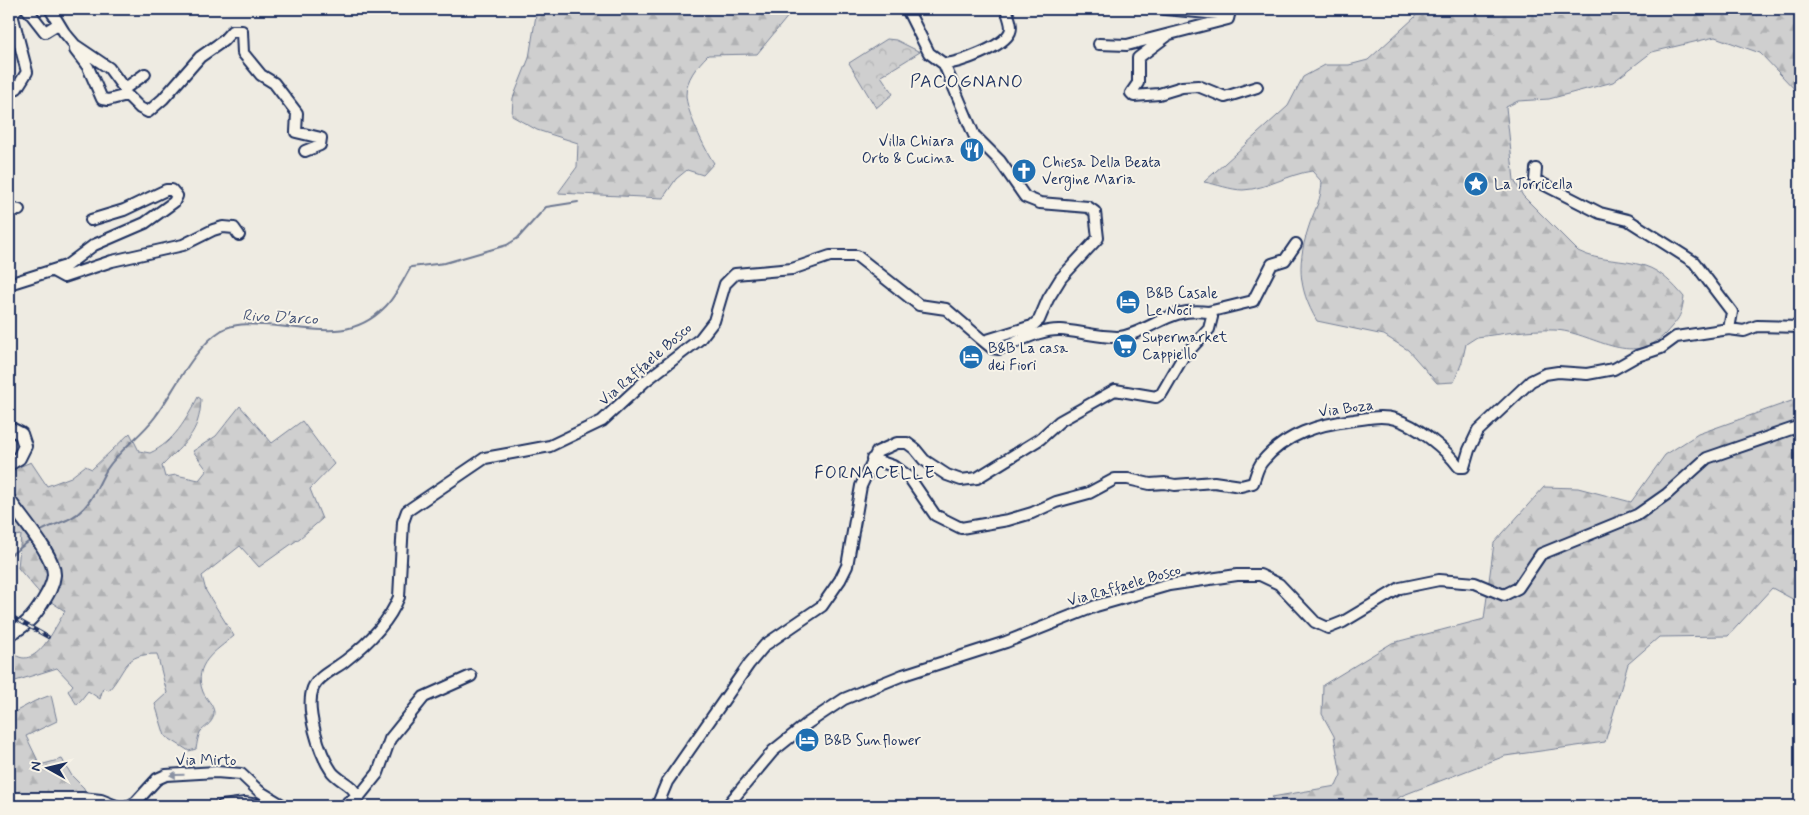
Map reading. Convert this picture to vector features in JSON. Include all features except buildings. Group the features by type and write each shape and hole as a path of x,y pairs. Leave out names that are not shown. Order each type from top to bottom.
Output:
{"main road":[{"path":"9,428 17,431 24,440 23,453 9,464"},
{"path":"9,500 53,568 51,588 32,619 12,630"}],"street":[{"path":"27,9 45,32 58,24"},
{"path":"50,9 58,24 75,45 110,68 123,87 127,87 146,74"},
{"path":"907,9 929,54 944,64 974,135 1000,161 1025,197 1040,203 1088,208 1095,212 1098,224 1098,238 1061,278 1048,299 1039,320 1032,326 984,341"},
{"path":"944,64 999,45 1010,32 1011,26 1006,9"},
{"path":"1099,44 1127,45 1228,19 1229,15 1220,11 1165,9"},
{"path":"9,92 16,88 27,72 15,31 12,12"},
{"path":"75,45 75,50 88,67 102,99 108,100 127,95 140,108 148,112 163,99 200,57 223,41 232,31 242,31 243,53 257,72 274,83 297,113 296,132 321,138 320,145 305,151"},
{"path":"1167,36 1138,58 1138,83 1131,94 1134,96 1159,94 1182,86 1198,86 1225,97 1257,87"},
{"path":"1536,169 1535,180 1600,213 1628,220 1694,262 1732,312 1729,329"},
{"path":"9,284 66,266 94,245 145,223 174,202 177,196 172,190 166,190 124,210 91,220"},
{"path":"53,271 64,277 112,261 183,245 223,227 234,228 238,235"},
{"name":"Via Raffaele Bosco","path":"357,803 356,791 337,777 328,764 317,736 310,701 316,682 347,660 388,618 395,607 399,597 403,522 407,511 485,458 550,446 602,421 644,382 700,340 714,321 725,284 735,274 792,269 830,256 857,256 919,305 946,309 992,348 999,349 1040,333 1059,330 1125,337 1179,312 1191,310 1208,312 1253,301 1272,264 1285,260 1296,244"},
{"path":"657,806 667,782 749,664 765,645 822,606 840,580 847,566 861,486 872,459 877,452 892,444 907,443 915,448 924,460 947,475 962,480 977,478 1032,444 1060,421 1115,390 1156,396 1162,393 1183,357 1210,329 1212,317 1208,312"},
{"name":"Via Boza","path":"872,459 873,462 895,467 909,477 935,515 961,528 1008,520 1032,513 1056,502 1089,493 1115,479 1134,480 1150,484 1165,483 1190,486 1214,482 1234,486 1246,485 1253,483 1262,462 1285,442 1310,428 1345,420 1371,417 1394,418 1438,444 1459,467 1464,467 1469,450 1478,431 1532,382 1545,374 1558,372 1599,373 1614,369 1637,356 1657,350 1676,338 1729,329 1744,331 1757,326 1800,327"},
{"name":"Via Raffaele Bosco","path":"727,806 773,751 808,723 844,699 903,675 1006,642 1096,606 1169,585 1237,575 1260,575 1279,584 1315,622 1328,628 1343,622 1400,588 1440,580 1475,583 1504,595 1518,588 1541,554 1637,515 1667,494 1707,458 1800,426"},
{"path":"348,806 348,802 357,803 378,773 390,739 424,697 471,676"},
{"name":"Via Mirto","path":"130,806 157,779 166,775 223,772 241,774 259,791 284,806"},
{"path":"9,798 82,798 100,800 116,806"},
{"path":"222,806 245,802 264,806"}],"green space":[{"path":"537,9 794,9 757,54 708,55 696,68 686,89 687,102 697,130 714,163 703,175 687,170 676,179 663,198 558,193 577,167 578,143 537,130 512,116 513,98 529,58"},
{"path":"1420,9 1800,9 1800,95 1760,53 1715,37 1652,52 1613,82 1549,99 1518,101 1506,107 1514,180 1523,196 1578,251 1594,257 1651,268 1667,279 1684,297 1677,321 1653,344 1625,349 1568,332 1554,330 1525,331 1477,337 1466,344 1462,362 1454,382 1437,383 1408,350 1384,335 1317,321 1310,309 1301,274 1301,262 1306,237 1321,194 1322,182 1312,171 1261,187 1243,190 1204,182 1288,106 1303,77 1325,65 1349,65 1368,60 1414,18"},
{"path":"887,39 896,40 920,52 881,76 893,94 876,108 849,63"},
{"path":"198,397 201,399 198,421 184,444 162,466 165,477 176,475 199,480 207,470 193,451 216,436 240,406 272,443 302,421 334,464 310,489 322,519 300,538 259,567 240,546 202,576 206,591 234,636 213,653 203,666 200,682 203,692 211,704 214,715 210,723 201,731 196,749 189,751 165,736 155,704 167,693 157,654 146,655 132,660 127,664 109,690 103,688 100,699 88,691 77,705 68,691 73,685 57,668 9,683 9,649 18,656 26,658 34,654 49,639 65,611 42,596 18,568 21,535 9,537 9,471 31,462 47,486 71,477 85,466 92,469 130,433 139,451 150,453 173,437"},
{"path":"1800,398 1800,603 1772,588 1728,636 1659,637 1628,664 1605,742 1505,756 1401,796 1389,806 1282,806 1272,797 1336,786 1341,775 1334,736 1322,714 1323,685 1392,643 1484,619 1494,543 1544,487 1578,488 1631,502 1665,455 1698,434"},
{"path":"51,695 57,721 26,736 40,765 62,759 72,776 84,788 88,805 43,806 44,799 9,796 9,715"}],"waterway":[{"name":"Rivo D'arco","path":"38,533 73,517 84,508 91,500 112,462 155,417 202,347 222,330 232,326 247,324 311,330 341,329 356,326 370,319 388,304 411,267 445,263 507,245 518,238 546,207 578,202"},
{"name":"Rivo D'arco","path":"9,556 31,540"}],"railway":[{"path":"9,615 48,637"}],"place":[{"name":"Villa Chiara Orto & Cucina","path":"972,150"},
{"name":"Chiesa Della Beata Vergine Maria","path":"1024,171"},
{"name":"La Torricella","path":"1476,184"},
{"name":"B&B Casale Le Noci","path":"1128,302"},
{"name":"Supermarket Cappiello","path":"1125,346"},
{"name":"B&B La casa dei Fiori","path":"971,357"},
{"name":"B&B Sunflower","path":"807,740"}],"district":[{"name":"PACOGNANO","path":"967,81"},
{"name":"FORNACELLE","path":"875,472"}]}
